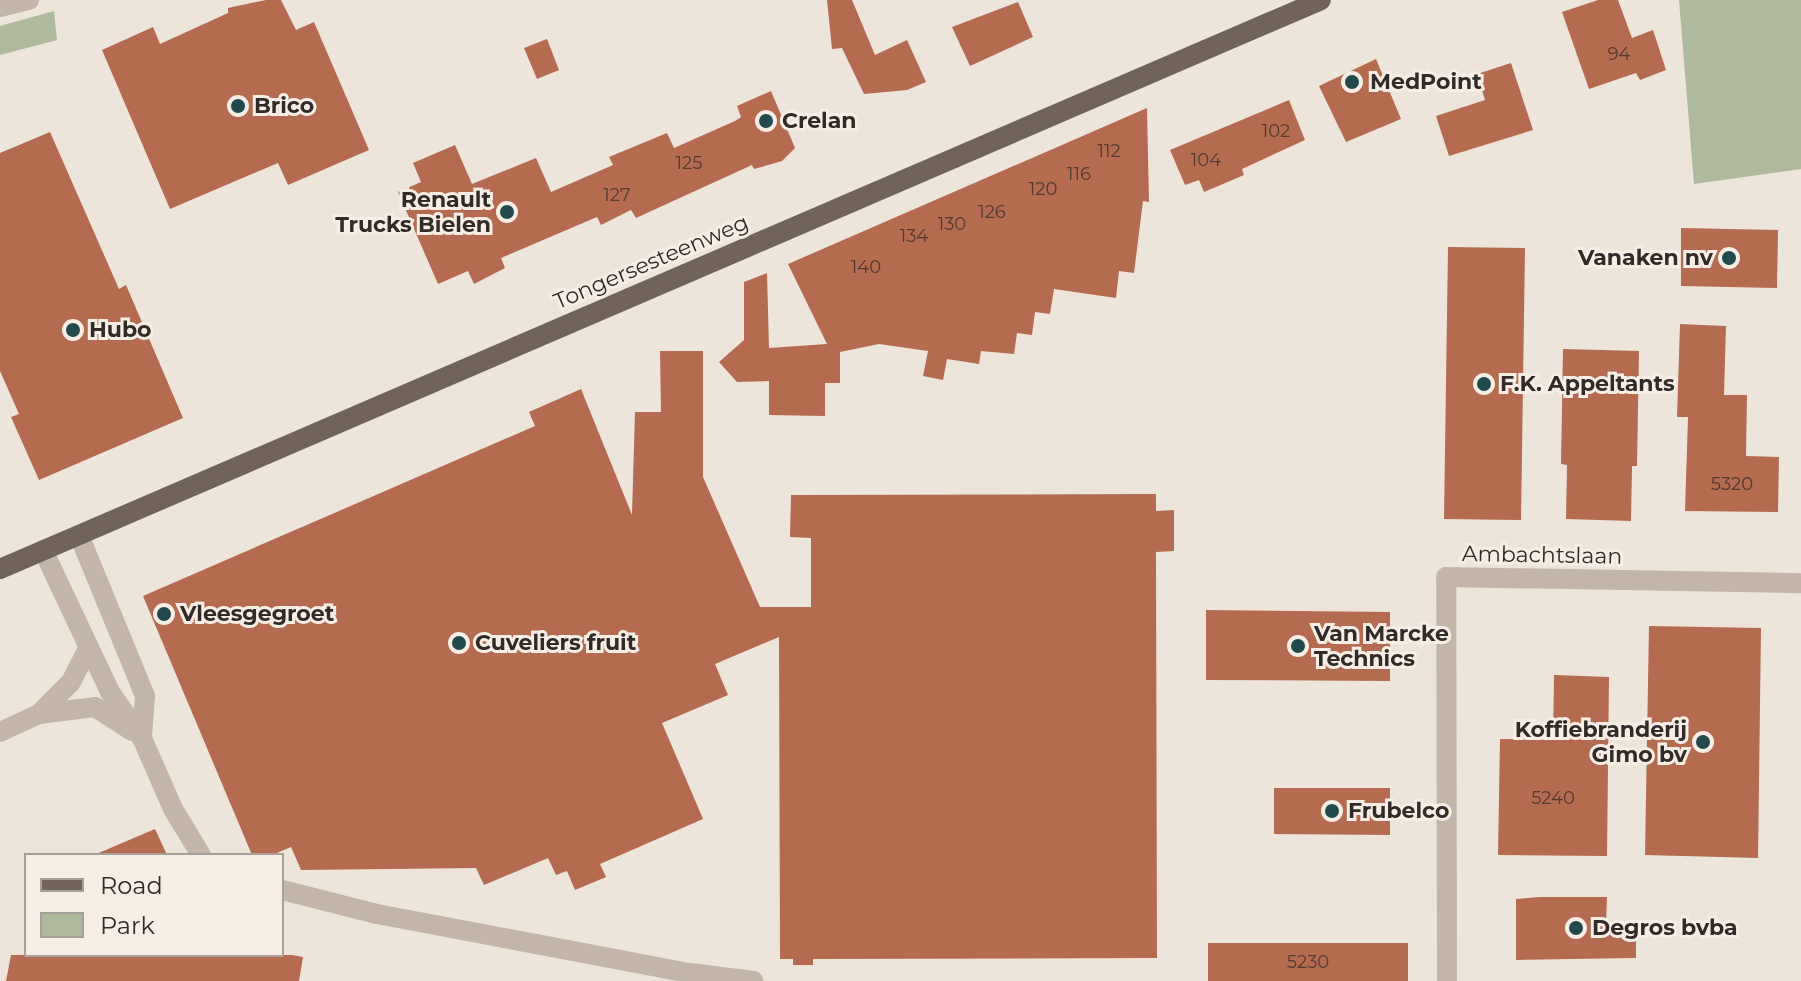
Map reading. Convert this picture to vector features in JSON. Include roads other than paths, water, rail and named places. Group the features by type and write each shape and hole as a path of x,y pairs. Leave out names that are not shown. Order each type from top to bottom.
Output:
{"main road":[{"name":"Tongersesteenweg","path":"0,569 1321,0"}],"street":[{"path":"0,7 29,0"},
{"path":"79,535 145,696 142,738"},
{"path":"43,550 110,692 142,738 173,809 200,853"},
{"name":"Ambachtslaan","path":"1447,981 1446,577 1801,583"},
{"path":"39,714 71,682 88,648"},
{"path":"0,732 39,714 95,707 142,738"},
{"path":"284,891 377,914 689,977 753,981"}],"place":[{"name":"MedPoint","path":"1352,82"},
{"name":"Brico","path":"238,106"},
{"name":"Crelan","path":"766,121"},
{"name":"Renault Trucks Bielen","path":"507,212"},
{"name":"Vanaken nv","path":"1729,258"},
{"name":"Hubo","path":"73,330"},
{"name":"F.K. Appeltants","path":"1484,384"},
{"name":"Vleesgegroet","path":"164,614"},
{"name":"Cuveliers fruit","path":"459,643"},
{"name":"Van Marcke Technics","path":"1298,646"},
{"name":"Koffiebranderij Gimo bv","path":"1703,742"},
{"name":"Frubelco","path":"1332,811"},
{"name":"Degros bvba","path":"1576,928"}]}
